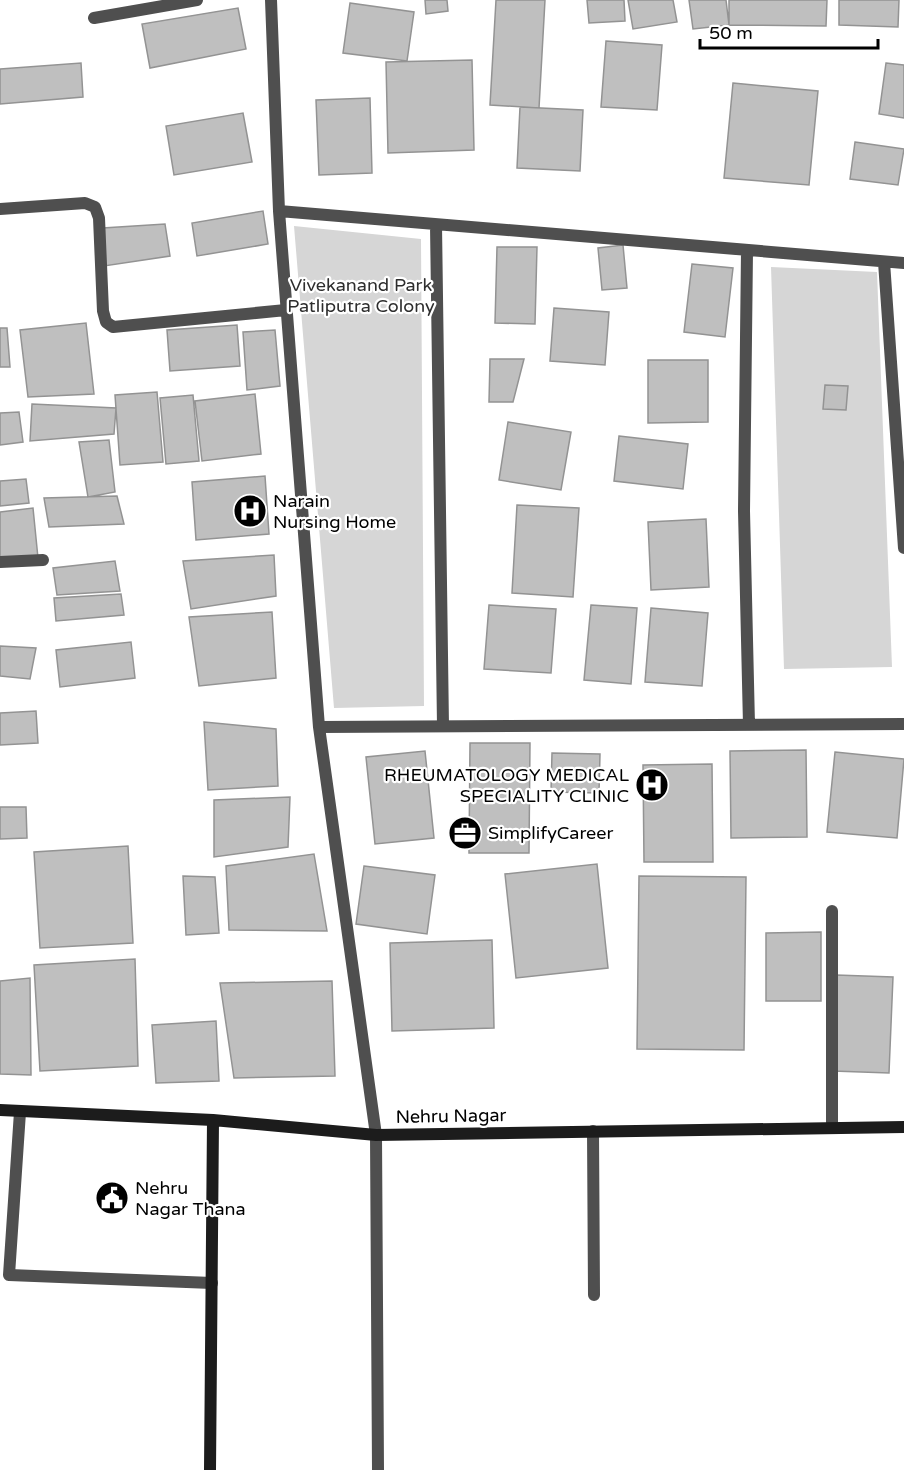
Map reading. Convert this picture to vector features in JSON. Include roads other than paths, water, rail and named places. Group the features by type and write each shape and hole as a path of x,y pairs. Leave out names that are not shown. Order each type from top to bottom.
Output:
{"street":[{"path":"94,18 197,0"},
{"path":"271,0 279,211 319,727 376,1135 378,1470"},
{"path":"0,209 85,203 95,207 99,218 103,310 106,322 113,327 286,310"},
{"path":"279,211 904,263"},
{"path":"436,225 442,726"},
{"path":"747,251 744,512 749,725"},
{"path":"884,262 904,548"},
{"path":"0,562 43,561"},
{"path":"319,727 904,724"},
{"path":"832,911 832,1128"},
{"name":"Nehru Nagar","path":"0,1110 213,1120 376,1135 904,1127"},
{"path":"20,1112 5,1275 212,1283"},
{"path":"210,1470 213,1120"},
{"path":"593,1131 594,1295"}],"place":[{"name":"Narain Nursing Home","path":"250,511"},
{"name":"RHEUMATOLOGY MEDICAL SPECIALITY CLINIC","path":"652,785"},
{"name":"SimplifyCareer","path":"465,833"},
{"name":"Nehru Nagar Thana","path":"112,1198"}],"park label":[{"name":"Vivekanand Park Patliputra Colony","path":"361,295"}]}
